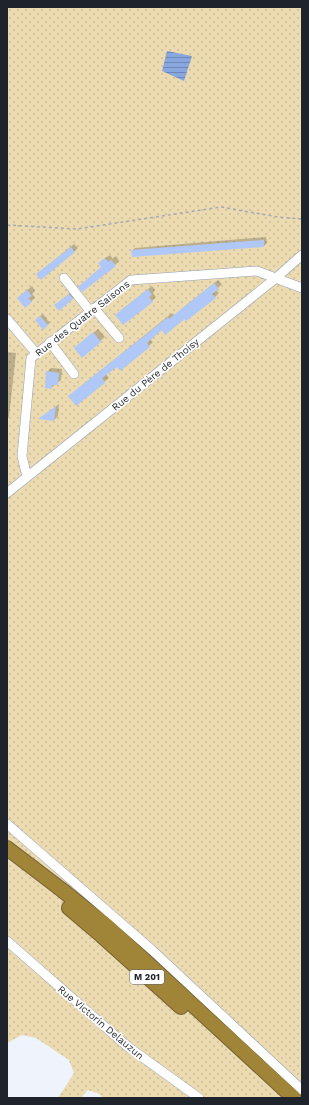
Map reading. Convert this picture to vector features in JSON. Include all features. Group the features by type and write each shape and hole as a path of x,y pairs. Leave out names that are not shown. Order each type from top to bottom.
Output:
{"highway":[{"name":"M 201","path":"7,848 107,926 294,1098"},
{"name":"M 201","path":"7,861 50,892 101,935 282,1098"}],"street":[{"name":"Rue du Père de Thoisy","path":"7,493 276,278 302,255"},
{"name":"Rue des Quatre Saisons","path":"27,477 22,456 31,358 131,280 257,271 302,288"},
{"path":"64,278 119,338"},
{"path":"7,319 36,353"},
{"path":"50,342 74,374"},
{"path":"7,824 152,950 302,1090"},
{"name":"Rue Victorin Delauzun","path":"7,941 127,1046 199,1098"}],"path":[{"path":"7,225 77,229 221,207 278,217 302,219"}],"shaded area":[{"path":"7,7 302,7 302,1098 103,1098 99,1094 88,1090 81,1098 58,1098 74,1073 69,1060 36,1038 22,1035 7,1043"}],"water":[{"path":"167,51 192,56 184,81 162,71"}],"building":[{"path":"264,240 264,247 132,257 131,250"},
{"path":"71,247 75,252 41,280 36,274"},
{"path":"105,258 108,262 111,260 116,266 82,292 78,287 101,267 98,263"},
{"path":"214,283 219,289 212,294 216,298 186,321 185,319 165,335 162,330 147,343 150,347 120,371 117,367 102,378 105,383 76,406 68,396 168,317 169,319"},
{"path":"148,289 152,295 149,297 153,302 123,325 115,315"},
{"path":"27,290 32,296 28,298 32,302 25,308 17,298"},
{"path":"69,294 73,299 59,311 54,305"},
{"path":"40,316 48,325 43,330 35,320"},
{"path":"93,332 101,342 82,358 74,348"},
{"path":"46,371 59,373 58,385 52,385 52,389 45,388"},
{"path":"56,406 54,421 38,419"}]}
